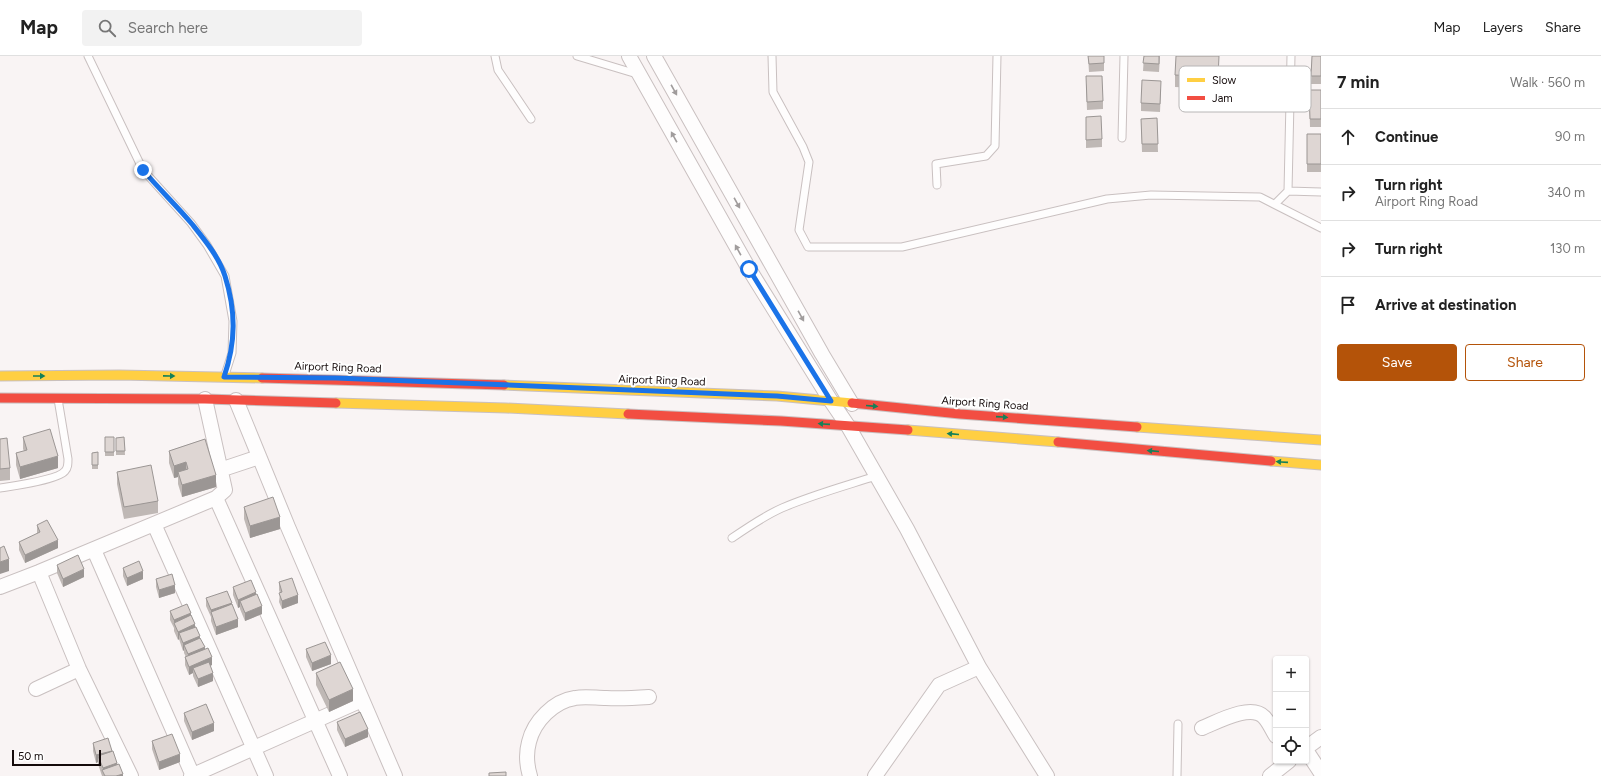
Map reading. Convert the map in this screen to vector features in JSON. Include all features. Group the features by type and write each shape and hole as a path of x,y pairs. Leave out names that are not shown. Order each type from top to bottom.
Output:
{"main road":[{"name":"Airport Ring Road","path":"0,376 336,378 777,396 960,414 1321,440"},
{"path":"0,398 205,399 506,408 781,421 1321,465"}],"street":[{"path":"629,56 749,269 848,426 907,529 979,667 1047,776"},
{"path":"654,56 822,354 852,404"},
{"path":"0,587 94,550 216,498 225,490 205,399"},
{"path":"236,400 395,776"},
{"path":"220,470 259,457"},
{"path":"216,498 340,776"},
{"path":"154,524 266,776"},
{"path":"94,550 192,776 316,722 362,700"},
{"path":"39,572 79,669 130,776"},
{"path":"875,776 939,685 979,667"},
{"path":"36,689 79,669"},
{"path":"530,776 527,767 528,743 536,725 553,707 566,700 576,698 649,697"},
{"path":"1202,728 1236,715 1248,712 1257,712 1264,717 1273,731"},
{"path":"1309,747 1321,737"},
{"path":"1309,754 1321,773"},
{"path":"1270,776 1285,764"}],"lane":[{"path":"88,56 143,170 194,227 207,245 225,276 233,312 233,321 232,353 224,377"},
{"path":"495,56 498,70 531,118"},
{"path":"577,56 640,75"},
{"path":"772,56 773,92 803,147 809,162 799,230 808,247 902,247 1107,199 1151,195 1260,196 1321,228"},
{"path":"937,185 936,164 986,156 995,146 997,56"},
{"path":"1122,138 1124,56"},
{"path":"1291,56 1291,66"},
{"path":"1276,204 1288,191 1290,112"},
{"path":"1288,191 1321,192"},
{"path":"0,488 54,478 66,471 68,459 58,398"},
{"path":"732,538 751,525 782,508 807,498 876,476"},
{"path":"1177,776 1178,724"}],"building":[{"path":"1088,56 1104,56 1104,63 1089,64"},
{"path":"1144,56 1159,56 1159,64 1143,63"},
{"path":"1176,56 1219,56 1219,66 1179,66 1179,75 1175,75"},
{"path":"1312,56 1321,56 1321,76 1311,76"},
{"path":"1086,76 1102,76 1103,101 1087,102"},
{"path":"1142,80 1161,81 1160,104 1141,103"},
{"path":"1311,90 1321,90 1321,119 1310,119"},
{"path":"1101,116 1102,139 1086,140 1086,117"},
{"path":"1157,118 1158,144 1142,144 1141,119"},
{"path":"1307,134 1321,134 1321,164 1307,164"},
{"path":"50,429 58,456 20,467 16,453 27,450 23,437"},
{"path":"105,437 114,437 114,452 105,452"},
{"path":"124,437 125,451 116,451 116,438"},
{"path":"7,438 10,468 0,469 0,439"},
{"path":"205,439 216,475 182,485 178,472 188,469 186,462 174,466 169,451"},
{"path":"98,452 98,465 92,465 92,453"},
{"path":"151,465 158,501 124,507 117,472"},
{"path":"273,497 280,517 250,526 244,507"},
{"path":"47,520 58,540 25,555 19,542 40,532 37,525"},
{"path":"4,546 9,559 0,562 0,548"},
{"path":"78,555 84,569 63,579 57,565"},
{"path":"139,561 143,571 127,578 123,568"},
{"path":"172,574 175,585 159,590 156,579"},
{"path":"292,578 298,595 282,601 279,593 282,592 279,582"},
{"path":"251,580 256,592 238,600 233,587"},
{"path":"227,591 232,603 211,610 206,598"},
{"path":"257,594 262,606 245,613 240,601"},
{"path":"187,604 191,613 174,620 170,611"},
{"path":"232,604 238,619 216,627 211,612"},
{"path":"191,615 195,624 178,632 174,623"},
{"path":"196,627 200,636 183,643 179,633"},
{"path":"200,638 205,647 188,654 184,645"},
{"path":"325,642 331,655 312,663 306,649"},
{"path":"208,648 212,657 189,667 185,657"},
{"path":"209,662 213,673 198,679 193,668"},
{"path":"340,662 353,689 329,700 316,673"},
{"path":"206,704 214,723 192,732 184,713"},
{"path":"360,712 368,729 345,739 337,722"},
{"path":"172,734 180,754 159,762 152,741"},
{"path":"108,738 112,751 96,755 93,743"},
{"path":"113,751 117,763 103,768 98,756"},
{"path":"119,764 123,774 116,776 105,776 102,770"},
{"path":"506,772 506,776 489,776 489,773"}],"traffic: slow":[{"path":"0,376 119,375 262,378"},
{"path":"504,385 777,396 852,403"},
{"path":"336,403 506,408 628,414"},
{"path":"1137,427 1321,440"},
{"path":"908,430 1058,442"},
{"path":"1271,461 1321,465"}],"traffic: jam":[{"path":"262,378 504,385"},
{"path":"0,398 205,399 336,403"},
{"path":"852,403 960,414 1137,427"},
{"path":"628,414 781,421 908,430"},
{"path":"1058,442 1271,461"}],"route":[{"path":"143,170 191,223 207,245 225,276 233,312 233,345 232,353 224,377 336,378 777,396 831,401 749,269"}]}
